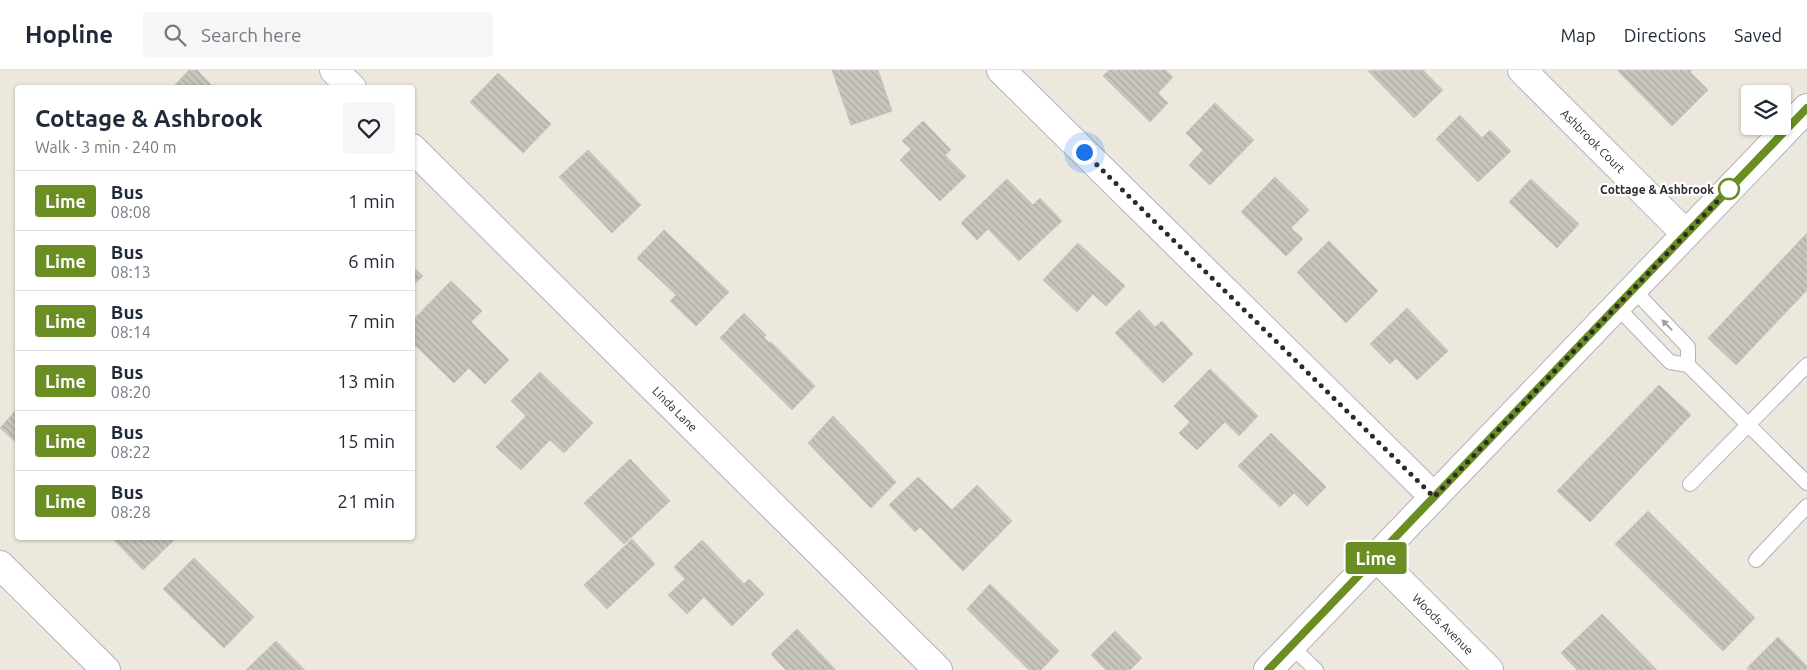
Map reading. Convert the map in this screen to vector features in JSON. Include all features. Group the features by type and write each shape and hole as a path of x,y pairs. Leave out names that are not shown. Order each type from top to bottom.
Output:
{"street":[{"path":"334,70 349,85"},
{"path":"1001,70 1434,497"},
{"name":"Ashbrook Court","path":"1522,70 1686,234"},
{"path":"1268,670 1807,108"},
{"name":"Linda Lane","path":"415,151 938,670"},
{"name":"Woods Avenue","path":"1376,557 1488,670"},
{"path":"0,565 106,670"}],"lane":[{"path":"1625,298 1670,362 1688,365 1807,483"},
{"path":"1625,298 1688,346 1688,365"},
{"path":"1690,484 1807,365"},
{"path":"1756,560 1807,506"},
{"path":"1291,646 1316,670"}],"building":[{"path":"189,70 197,70 211,85 175,85"},
{"path":"832,70 878,70 892,111 851,125"},
{"path":"1109,70 1165,70 1173,77 1158,93 1168,103 1150,122 1103,76"},
{"path":"1423,70 1443,90 1414,118 1368,71"},
{"path":"1617,70 1692,70 1690,72 1708,90 1672,126"},
{"path":"498,73 551,124 523,153 470,102"},
{"path":"1215,103 1254,140 1210,185 1189,165 1203,150 1186,133"},
{"path":"1460,115 1482,138 1490,130 1511,151 1478,182 1436,139"},
{"path":"923,121 951,150 945,155 966,176 940,201 900,160 911,149 902,141"},
{"path":"588,150 641,205 612,233 559,177"},
{"path":"1275,177 1309,210 1291,228 1303,239 1286,256 1241,212"},
{"path":"1007,179 1033,205 1040,198 1062,221 1019,261 988,229 977,240 961,223"},
{"path":"1531,179 1579,224 1557,248 1509,202"},
{"path":"664,230 729,292 696,326 670,301 676,295 637,258"},
{"path":"1807,233 1807,290 1736,365 1708,338"},
{"path":"1329,241 1378,291 1346,323 1297,272"},
{"path":"1078,243 1125,286 1106,306 1093,294 1077,312 1043,280"},
{"path":"415,269 423,276 415,283"},
{"path":"451,281 482,311 471,322 509,360 485,384 469,368 454,383 415,345 415,318"},
{"path":"1407,308 1448,351 1417,380 1396,358 1390,364 1370,344"},
{"path":"1139,310 1155,327 1162,321 1193,354 1163,383 1115,333"},
{"path":"744,313 766,335 764,338 771,342 815,386 792,410 720,338"},
{"path":"1210,369 1258,416 1239,436 1225,422 1197,450 1179,433 1190,422 1174,406"},
{"path":"540,372 593,423 564,453 550,440 521,470 496,447 526,416 511,401"},
{"path":"1659,385 1691,415 1590,522 1557,491"},
{"path":"15,411 15,441 0,428"},
{"path":"833,416 896,482 871,508 808,443"},
{"path":"1271,433 1326,487 1307,506 1294,493 1280,507 1238,466"},
{"path":"630,459 670,501 624,544 584,503"},
{"path":"918,477 952,510 977,485 1012,521 963,571 920,527 915,532 889,505"},
{"path":"1648,511 1755,618 1723,651 1615,544"},
{"path":"632,539 655,564 607,609 584,585"},
{"path":"114,540 174,540 143,570"},
{"path":"702,540 744,584 749,579 764,594 732,626 704,597 687,614 668,595 685,579 674,567"},
{"path":"194,558 254,617 224,648 163,589"},
{"path":"990,584 1059,651 1041,670 1029,670 967,609"},
{"path":"1602,614 1657,670 1577,670 1561,653"},
{"path":"797,629 836,670 786,670 771,654"},
{"path":"1115,631 1142,658 1130,670 1106,670 1091,655"},
{"path":"1778,637 1807,666 1807,670 1749,670 1747,668"},
{"path":"276,641 305,670 246,670"}],"bus line":[{"name":"Lime","path":"1268,670 1807,108"}],"place":[{"name":"Cottage & Ashbrook","path":"1729,189"}],"route":[{"path":"1084,152 1434,497 1729,189"}]}
